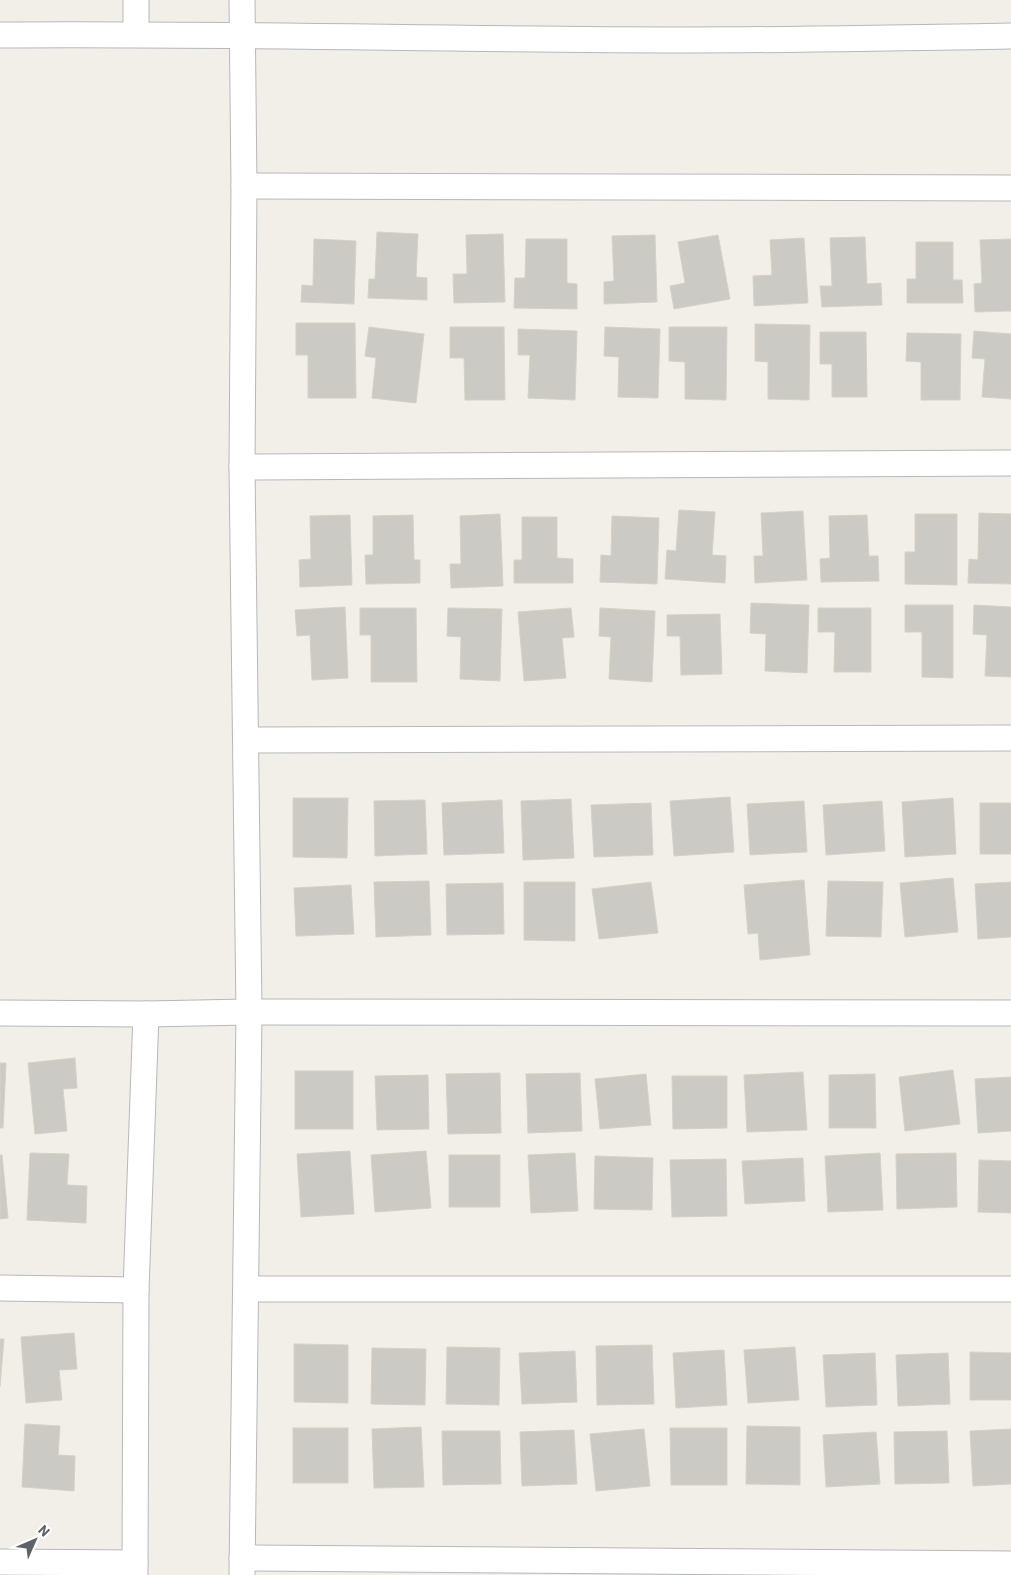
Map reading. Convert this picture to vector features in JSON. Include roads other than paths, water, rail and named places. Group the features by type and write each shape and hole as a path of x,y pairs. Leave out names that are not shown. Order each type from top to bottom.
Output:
{"street":[{"path":"136,0 136,34"},
{"path":"242,0 244,186 242,467 249,1012 242,1566 1011,1564"},
{"path":"0,35 136,34 242,37 687,40 1011,36"},
{"path":"244,186 1011,188"},
{"path":"242,467 1011,463"},
{"path":"246,740 1011,738"},
{"path":"0,1014 249,1012 1011,1014"},
{"path":"0,1562 135,1569 136,1290 146,1014"},
{"path":"0,1288 136,1290"},
{"path":"246,1289 1011,1290"}]}
